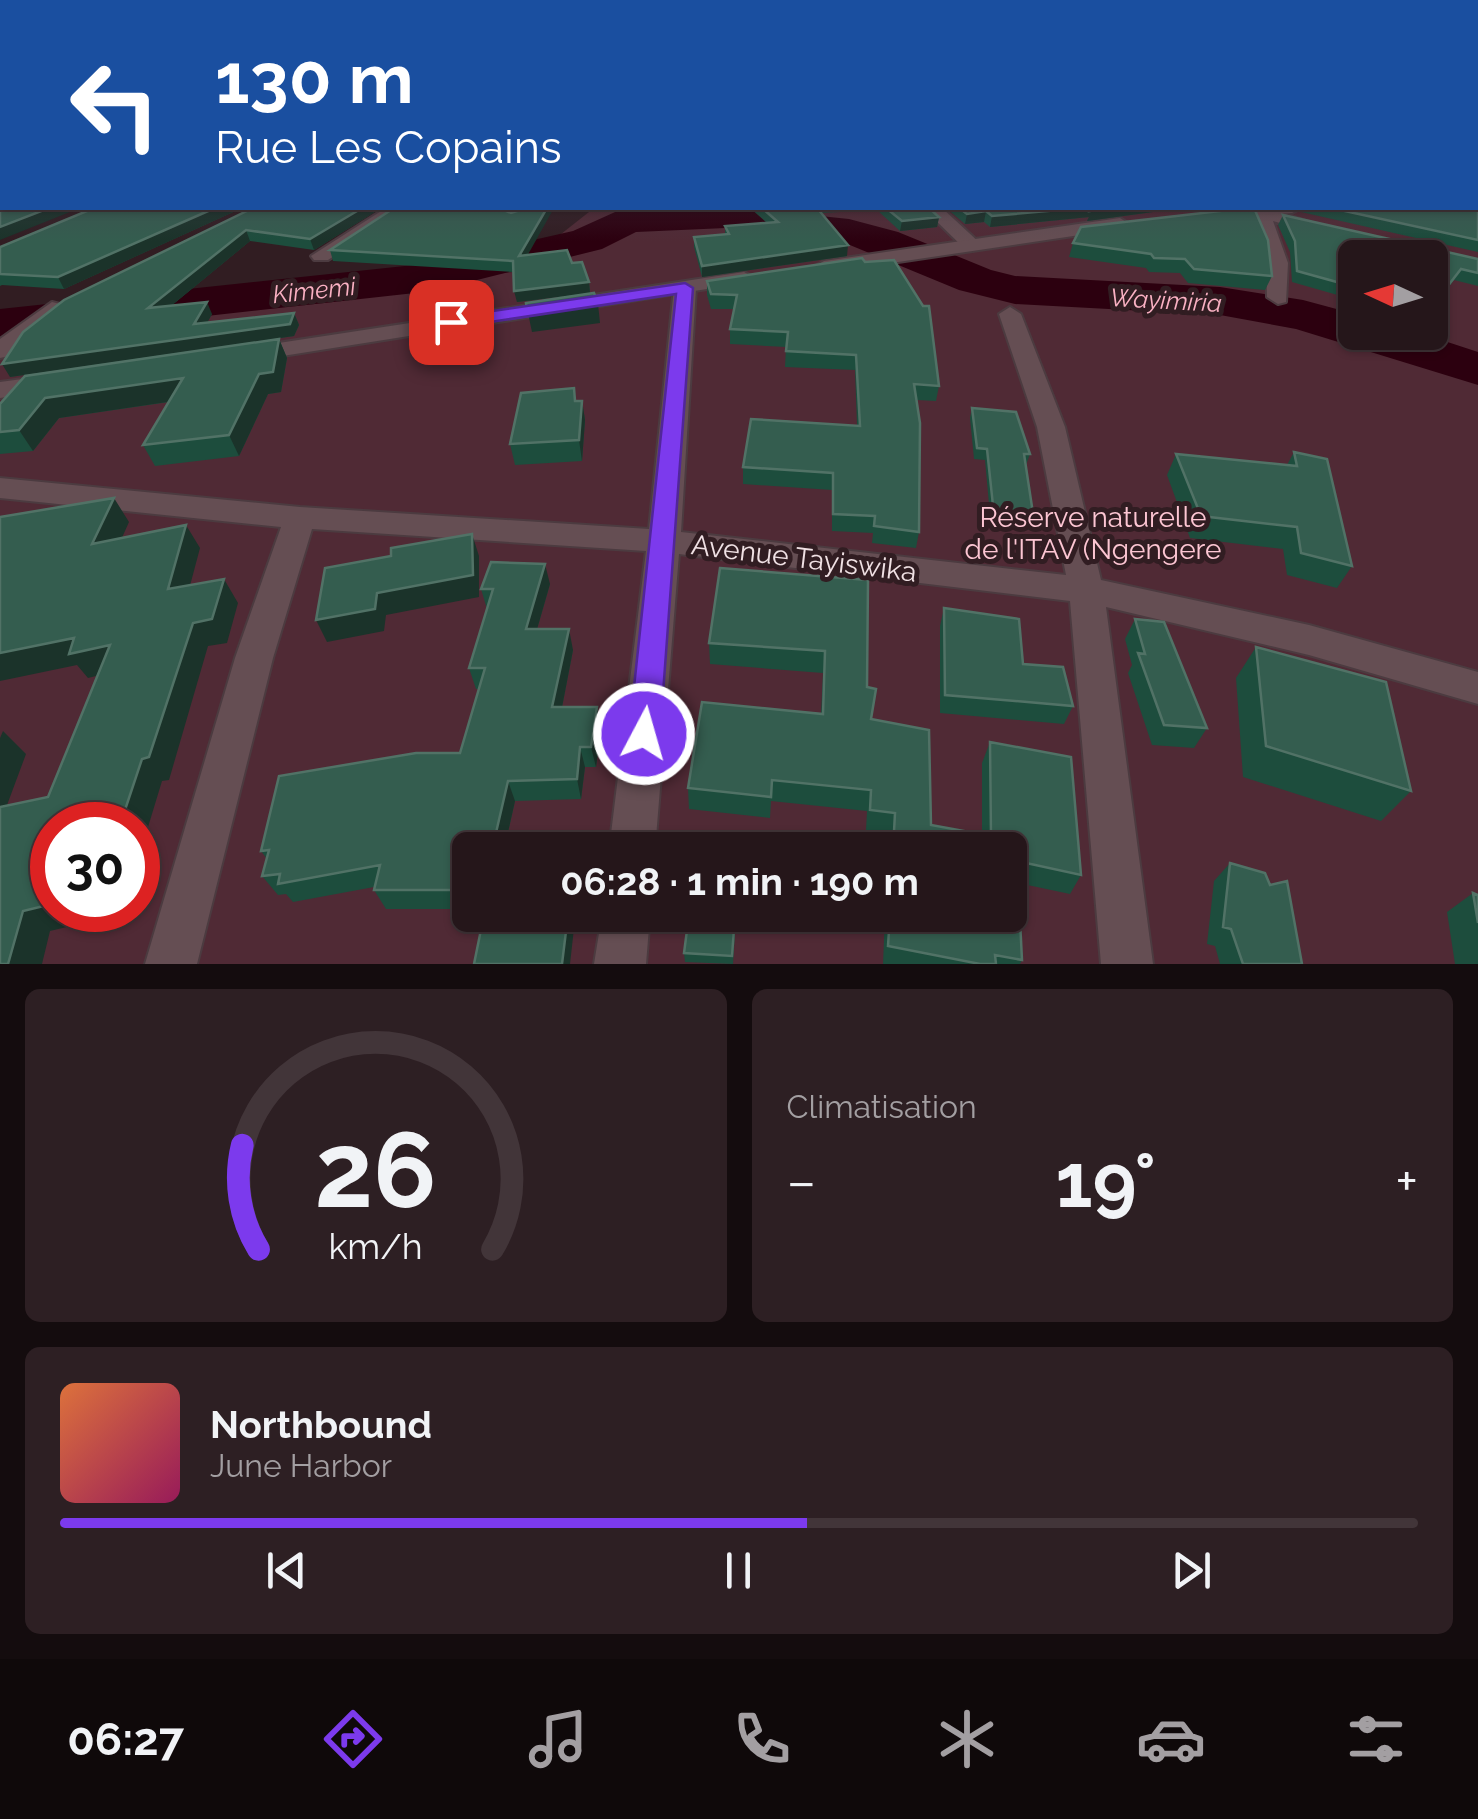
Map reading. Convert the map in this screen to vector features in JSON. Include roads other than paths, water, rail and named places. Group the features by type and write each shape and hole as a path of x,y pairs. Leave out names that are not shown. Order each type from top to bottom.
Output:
{"street":[{"path":"321,256 395,210"},
{"path":"934,210 972,244"},
{"path":"1185,216 1224,210"},
{"path":"1244,210 1269,210"},
{"path":"1258,211 1344,234"},
{"path":"1258,211 1271,232 1280,261 1278,298"},
{"path":"806,269 1146,221"},
{"path":"215,360 772,274"},
{"path":"634,832 685,288"},
{"path":"0,351 69,298"},
{"path":"1010,314 1051,427 1086,590 1126,964"},
{"path":"0,390 81,379"},
{"name":"Avenue Tayiswika","path":"0,488 300,518 664,541 1086,590 1309,640 1478,688"},
{"path":"171,964 254,658 300,518"},
{"path":"620,964 624,932"}],"waterway":[{"path":"628,221 651,210"},
{"name":"Wayimiria","path":"628,221 752,215 776,224 849,231 883,241 975,280 1015,290 1220,301 1338,325"},
{"name":"Kimemi","path":"621,221 628,221"},
{"name":"Kimemi","path":"0,324 433,277 587,240 628,221"},
{"name":"Wayimiria","path":"1419,350 1478,369"}],"park label":[{"name":"Réserve naturelle de l'ITAV (Ngengere","path":"1093,533"}]}
